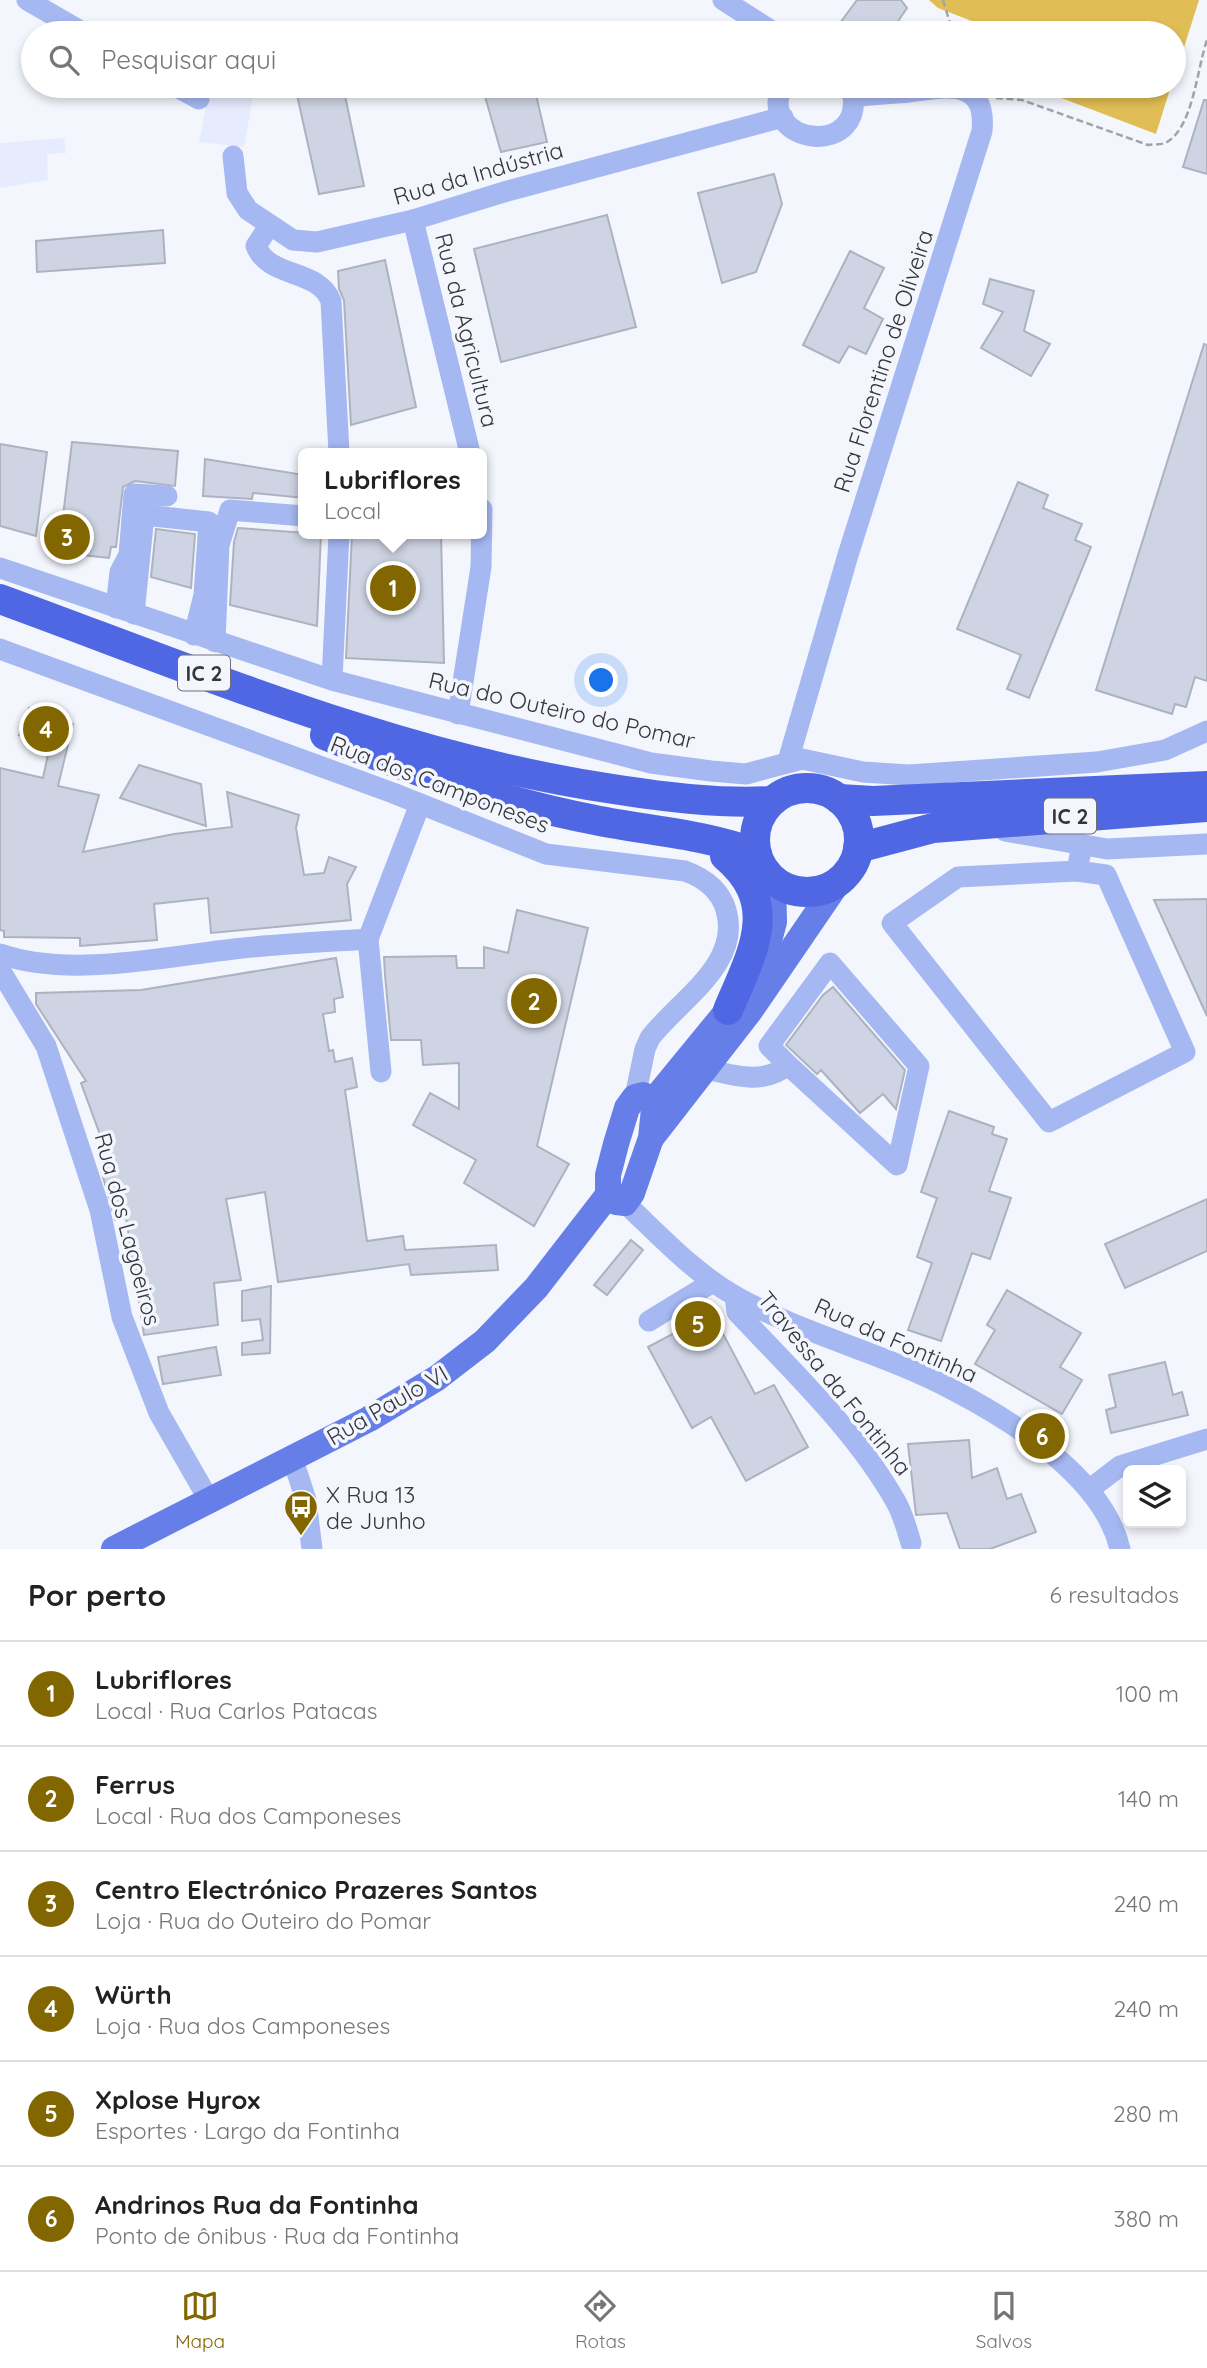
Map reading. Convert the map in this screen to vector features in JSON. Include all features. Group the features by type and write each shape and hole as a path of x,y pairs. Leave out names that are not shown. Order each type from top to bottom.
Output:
{"highway":[{"name":"IC 2","path":"0,599 408,744 562,782 663,796 772,801 784,793 812,788 839,799 873,801 1207,786"},
{"name":"IC 2","path":"0,614 461,787 595,820 699,837 765,867 788,888 806,892 823,889 839,881"},
{"path":"1171,788 1207,779"},
{"path":"839,799 856,821 858,848 855,861 839,881"},
{"path":"765,867 757,826 772,801"},
{"name":"IC 2","path":"858,848 906,833 983,822 1207,807"},
{"path":"699,837 741,871 750,885 759,910 760,928 728,1010"}],"main road":[{"path":"617,1199 608,1175 628,1108 645,1098 728,1010 770,937 774,922 765,867"},
{"path":"651,1138 751,1010 839,881"},
{"name":"Rua Paulo VI","path":"114,1549 408,1397 462,1361 536,1288 617,1199 632,1193 651,1138 645,1098"}],"street":[{"path":"27,0 63,21"},
{"path":"723,0 754,21"},
{"path":"780,98 783,117 789,126 809,137 832,135 849,119 852,98"},
{"name":"Rua Florentino de Oliveira","path":"789,761 848,555 982,131 984,117 980,103 975,98"},
{"name":"Rua da Indústria","path":"233,156 237,193 248,210 293,240 317,242 413,220 504,192 783,117"},
{"name":"Rua da Agricultura","path":"413,220 469,448"},
{"path":"269,226 256,246 259,255 288,272 314,281 327,291 331,301 339,448"},
{"path":"125,611 121,572 129,555 134,494 167,496"},
{"path":"215,642 219,545 230,510 298,516"},
{"path":"125,611 144,515 209,522 204,595 194,635"},
{"path":"332,680 339,539"},
{"path":"458,713 481,567 481,539"},
{"name":"Rua do Outeiro do Pomar","path":"0,568 332,680 651,763 746,774 802,759 882,775 937,774 1131,757 1165,750 1207,731"},
{"name":"Rua dos Camponeses","path":"0,649 420,804 546,854 685,871 702,877 724,902 730,922 724,954 650,1038 645,1049 645,1098"},
{"path":"381,1072 368,939 420,804"},
{"path":"983,822 1009,833 1107,849 1207,844"},
{"path":"1077,871 1082,844"},
{"path":"1077,871 1106,875 1185,1052 1049,1122 892,923 958,877 1077,871"},
{"name":"Rua dos Lagoeiros","path":"1,961 91,966 248,948 368,939"},
{"name":"Rua dos Lagoeiros","path":"1,961 46,1046 100,1210 122,1317 159,1413 209,1500"},
{"path":"830,963 919,1066 897,1165 818,1092 788,1065 769,1046 830,963"},
{"path":"706,1069 749,1078 779,1073 788,1065"},
{"name":"Rua da Fontinha","path":"617,1199 713,1282 735,1296 955,1391 1062,1461 1090,1489 1106,1513 1120,1549"},
{"path":"649,1321 713,1282"},
{"name":"Travessa da Fontinha","path":"735,1296 737,1312 846,1432 874,1470 897,1504 911,1543"},
{"path":"1090,1489 1120,1466 1207,1439"},
{"path":"292,1457 306,1500 312,1549"}],"path":[{"path":"943,0 949,21"},
{"path":"1002,98 1022,100 1108,133 1148,145 1165,143 1181,129 1188,115 1207,40"}],"shaded area":[{"path":"929,0 1199,0 1186,41 1186,21 972,21 938,8"},
{"path":"208,98 253,98 244,147 199,142"},
{"path":"1062,98 1167,98 1156,134"},
{"path":"64,138 66,153 47,154 48,180 0,188 0,143"}],"building":[{"path":"857,0 901,0 907,8 898,21 841,21"},
{"path":"298,98 346,98 364,186 319,194"},
{"path":"485,98 537,98 547,142 501,152"},
{"path":"1204,100 1207,100 1207,174 1183,167"},
{"path":"774,174 782,204 756,272 722,283 698,193"},
{"path":"607,215 636,327 501,362 474,249"},
{"path":"163,230 165,263 37,272 36,241"},
{"path":"850,251 884,268 864,308 883,319 866,354 849,346 839,363 803,345"},
{"path":"385,260 416,407 351,425 344,300 339,289 338,271"},
{"path":"990,279 1034,291 1024,331 1050,344 1031,376 981,348 1003,312 983,304"},
{"path":"1204,344 1207,345 1207,681 1195,677 1186,707 1175,704 1172,714 1096,690"},
{"path":"72,442 178,451 175,486 135,481 123,487 116,547 111,547 109,558 73,554 75,543 60,541"},
{"path":"0,444 47,452 36,536 0,526"},
{"path":"205,459 298,474 298,497 253,493 252,499 203,496"},
{"path":"1018,482 1048,495 1043,508 1082,524 1075,540 1091,547 1029,698 1007,689 1021,655 957,629"},
{"path":"238,528 298,532 298,539 321,539 317,626 230,605 234,542"},
{"path":"156,529 195,534 191,588 151,577"},
{"path":"352,539 441,539 444,663 346,658"},
{"path":"29,708 73,724 58,786 99,795 83,852 174,834 232,827 227,792 299,815 296,828 304,875 324,873 329,857 356,867 347,884 351,920 211,933 208,898 154,904 157,940 80,946 80,938 4,937 4,931 0,930 0,768 43,778 50,745 19,735"},
{"path":"139,765 201,784 206,826 120,798"},
{"path":"1207,899 1207,1016 1154,900"},
{"path":"517,910 588,928 537,1146 569,1164 534,1226 464,1183 476,1160 413,1125 430,1093 459,1109 459,1063 423,1065 421,1040 391,1040 384,957 456,956 457,968 484,968 484,947 508,953"},
{"path":"336,958 343,997 334,999 335,1012 323,1014 329,1051 333,1050 335,1062 352,1058 357,1087 345,1090 367,1241 403,1236 405,1250 496,1245 498,1270 411,1275 409,1264 278,1282 265,1192 226,1199 241,1280 214,1283 218,1325 144,1335 126,1218 115,1220 101,1170 107,1168 99,1132 81,1083 86,1081 36,1004 36,993 141,990"},
{"path":"833,987 905,1070 896,1109 883,1094 860,1113 821,1070 817,1074 786,1045 823,995"},
{"path":"949,1111 994,1127 992,1134 1007,1139 989,1191 1011,1198 990,1259 972,1253 941,1341 908,1330 932,1263 917,1257 937,1198 921,1192"},
{"path":"1207,1199 1207,1251 1125,1288 1105,1244"},
{"path":"631,1240 643,1250 607,1295 594,1285"},
{"path":"271,1286 270,1353 242,1355 242,1343 263,1340 260,1319 242,1321 242,1291"},
{"path":"1007,1290 1081,1333 1060,1367 1082,1380 1062,1414 975,1364 995,1330 987,1325"},
{"path":"712,1313 755,1394 774,1385 808,1447 746,1481 711,1417 692,1428 648,1347"},
{"path":"216,1347 221,1375 163,1384 158,1357"},
{"path":"1165,1362 1173,1395 1182,1392 1188,1415 1111,1433 1106,1410 1116,1407 1109,1375"},
{"path":"969,1440 972,1478 997,1468 1007,1499 1021,1494 1036,1532 990,1549 960,1549 947,1513 916,1515 908,1444"}],"place":[{"name":"Centro Electrónico Prazeres Santos","path":"67,537"},
{"name":"Lubriflores","path":"393,588"},
{"name":"Würth","path":"46,729"},
{"name":"Ferrus","path":"534,1001"},
{"name":"Xplose Hyrox","path":"698,1324"},
{"name":"Andrinos Rua da Fontinha","path":"1042,1436"},
{"name":"X Rua 13 de Junho","path":"301,1537"}]}
